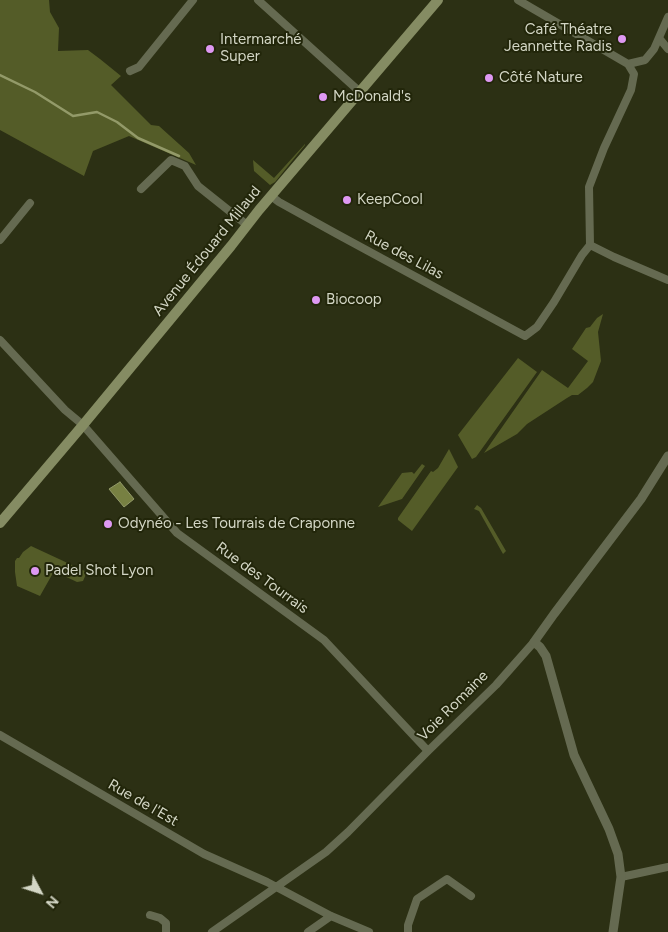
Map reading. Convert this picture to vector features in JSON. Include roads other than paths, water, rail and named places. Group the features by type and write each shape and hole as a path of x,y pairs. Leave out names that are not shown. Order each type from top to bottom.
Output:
{"main road":[{"name":"Avenue Édouard Millaud","path":"0,523 271,196 438,0"}],"street":[{"path":"130,71 139,67 193,0"},
{"path":"518,0 628,64 634,74 631,90 604,148 589,187 590,244 614,257 668,280"},
{"path":"260,1 360,92"},
{"path":"628,64 645,60 654,49 668,17"},
{"path":"659,38 668,49"},
{"path":"140,189 171,160 186,166 198,186 247,225"},
{"name":"Rue des Lilas","path":"271,196 335,233 525,336 537,327 590,244"},
{"path":"0,240 30,202"},
{"name":"Rue des Tourrais","path":"0,340 65,410 83,425 177,533 324,640 428,751"},
{"name":"Voie Romaine","path":"212,932 326,852 496,684 534,642 641,499 668,456"},
{"path":"534,642 546,656 574,755 609,829 618,854 621,877 613,932"},
{"name":"Rue de l'Est","path":"0,735 204,854 276,886 332,916 369,932"},
{"path":"621,877 668,867"},
{"path":"408,932 408,925 417,899 447,878 471,896"},
{"path":"150,915 160,918 166,924 166,932"},
{"path":"308,932 332,916"}],"waterway":[{"path":"0,75 35,92 73,116 97,112 117,122 138,138 179,156"}],"place":[{"name":"Café Théatre Jeannette Radis","path":"622,39"},
{"name":"Intermarché Super","path":"210,49"},
{"name":"Côté Nature","path":"489,78"},
{"name":"McDonald's","path":"323,97"},
{"name":"KeepCool","path":"347,200"},
{"name":"Biocoop","path":"316,300"},
{"name":"Odynéo - Les Tourrais de Craponne","path":"108,524"},
{"name":"Padel Shot Lyon","path":"35,571"}]}
